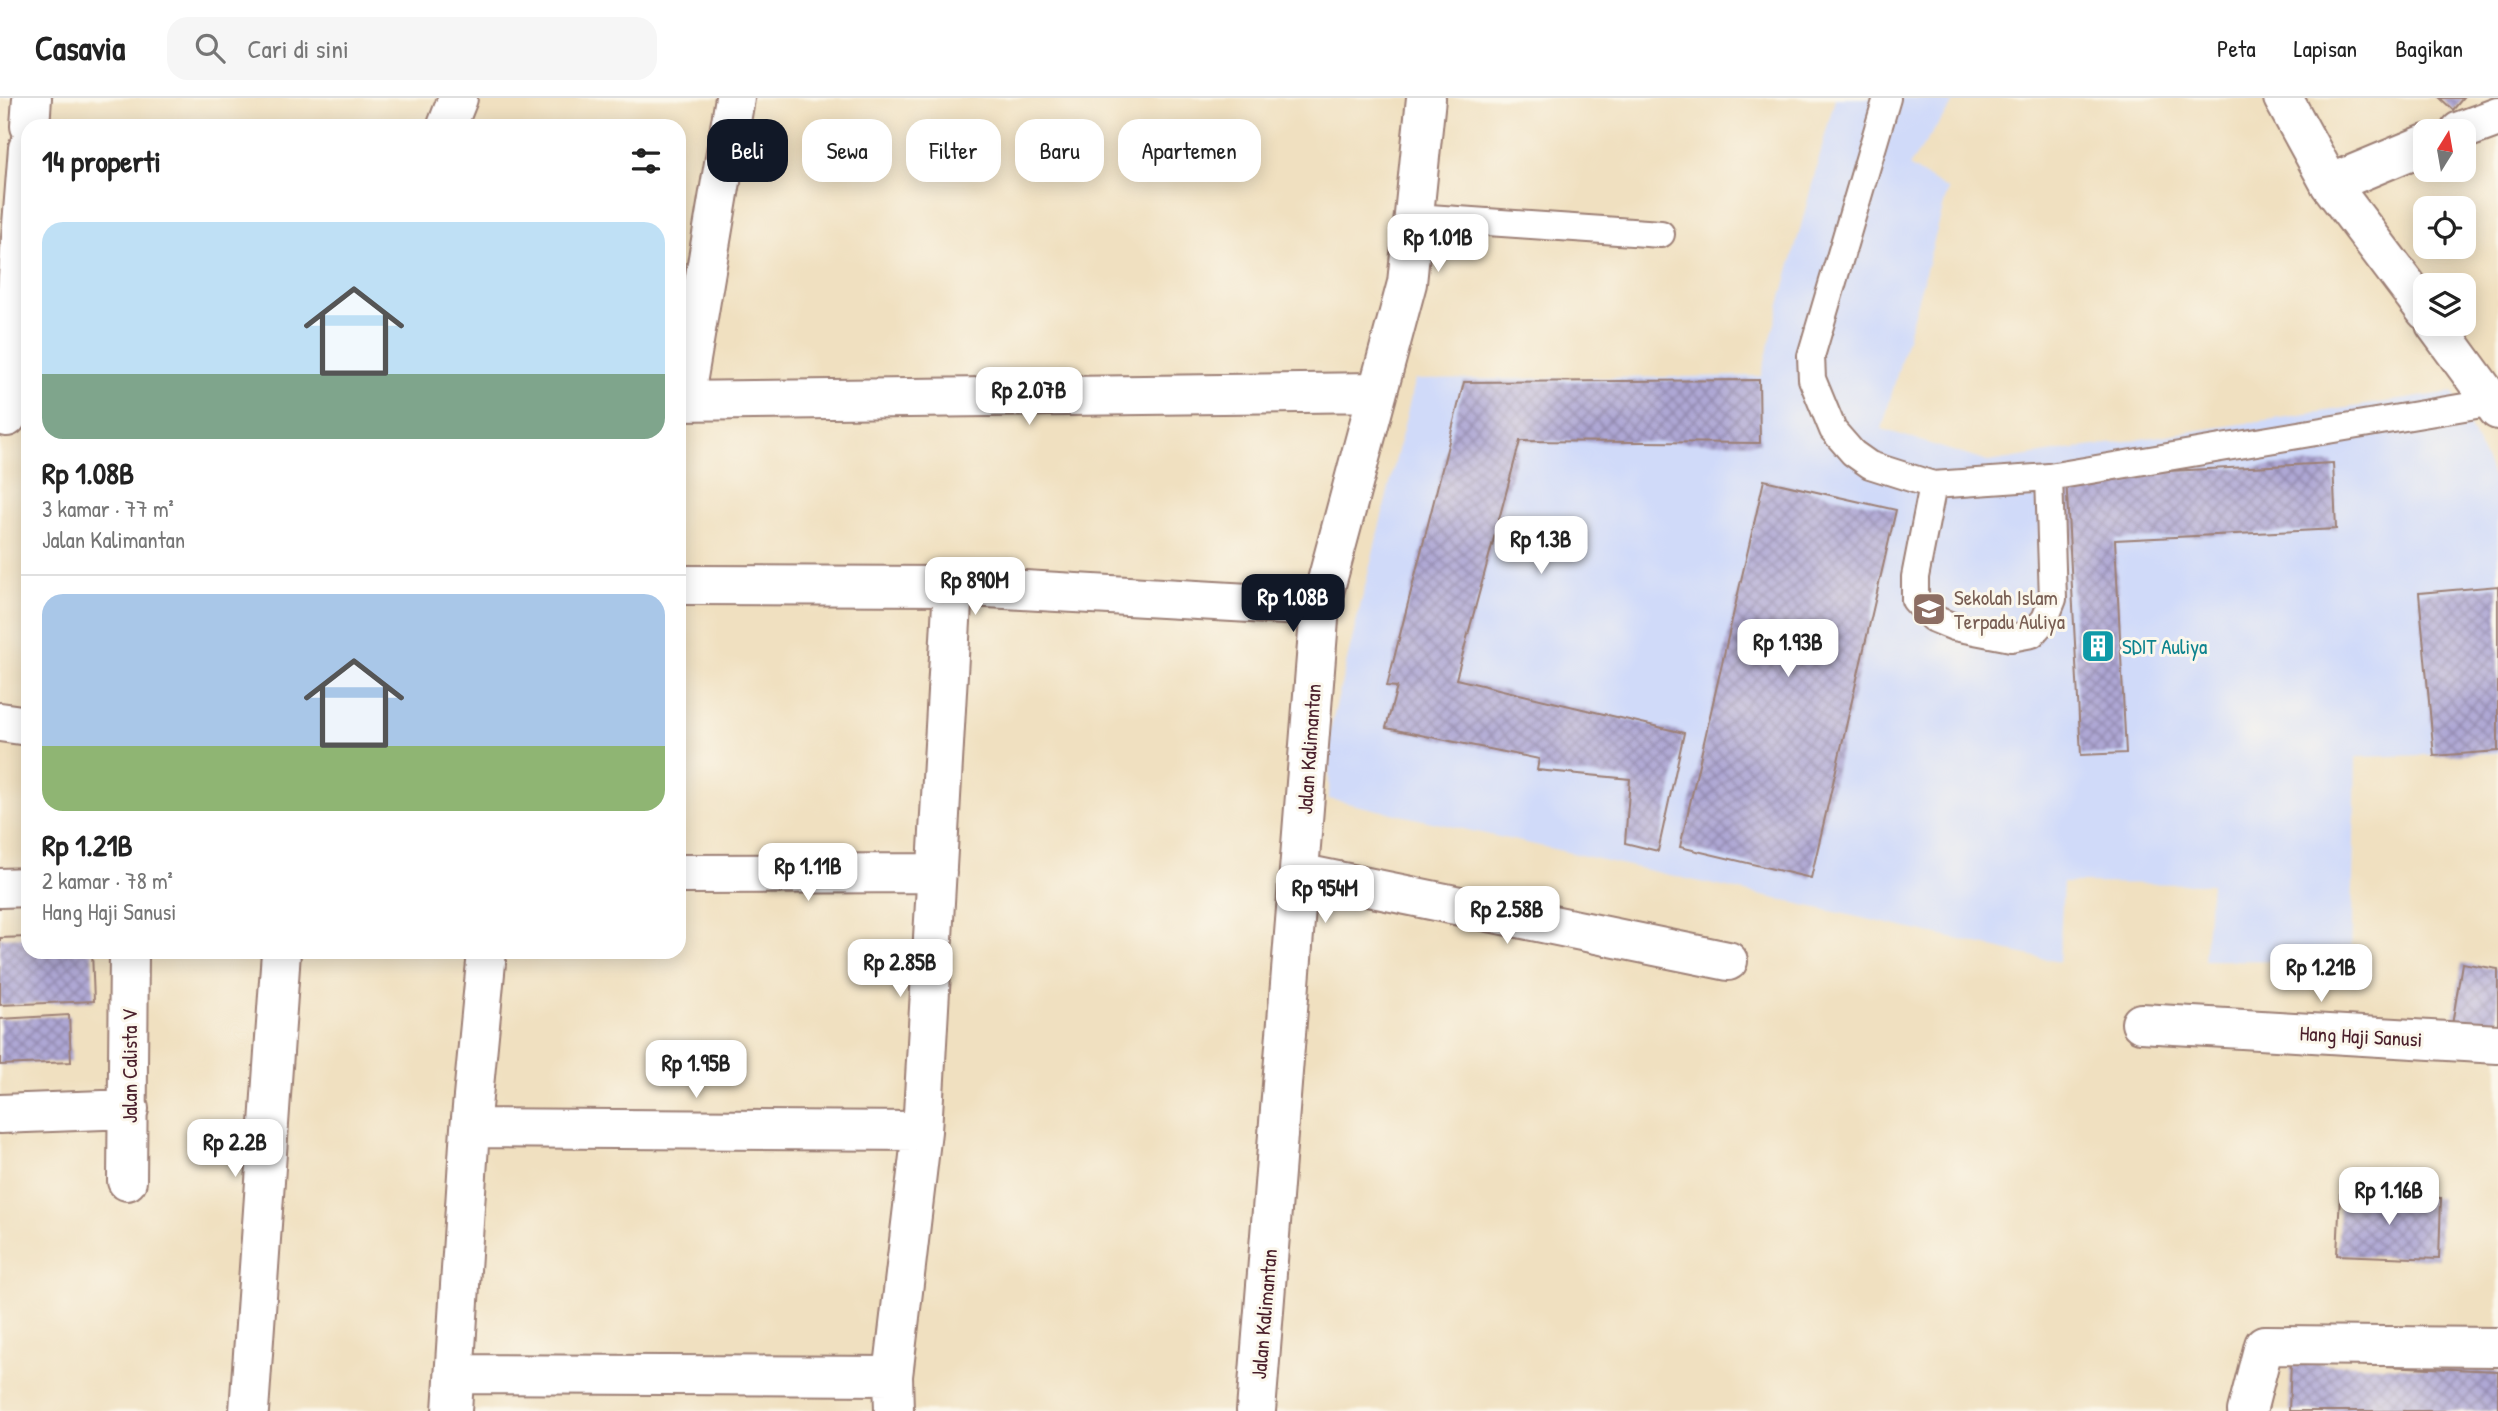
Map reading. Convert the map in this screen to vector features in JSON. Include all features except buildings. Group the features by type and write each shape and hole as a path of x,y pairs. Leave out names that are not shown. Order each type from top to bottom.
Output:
{"street":[{"path":"30,119 32,98"},
{"path":"450,119 458,98"},
{"path":"686,373 735,98"},
{"name":"Jalan Kalimantan","path":"1256,1411 1320,607 1407,283 1426,98"},
{"path":"2284,98 2330,184 2413,294"},
{"path":"2476,125 2498,117"},
{"path":"2330,184 2413,149"},
{"path":"12,416 21,265"},
{"path":"2444,336 2496,406"},
{"path":"686,401 1377,392"},
{"path":"686,585 953,586 1320,607"},
{"path":"486,959 470,1129 454,1393 894,1394 922,1131 953,586"},
{"path":"0,722 21,725"},
{"path":"686,874 937,873"},
{"path":"1299,873 1728,961"},
{"path":"0,888 21,887"},
{"name":"Jalan Calista V","path":"127,1181 129,959"},
{"path":"249,1411 281,959"},
{"name":"Hang Haji Sanusi","path":"2141,1023 2498,1044"},
{"path":"0,1114 129,1109"},
{"path":"470,1129 922,1131"},
{"path":"2247,1411 2263,1345 2498,1347"}],"lane":[{"path":"1887,98 1811,356 1812,379 1833,430 1853,453 1870,465 1933,485 2049,477 2496,406"},
{"path":"1415,217 1661,234"},
{"path":"1933,485 1915,577 1915,600 1932,618 1954,627 2011,638 2032,634 2045,620 2053,599 2049,477"}],"shaded area":[{"name":"Sekolah Islam Terpadu Auliya","path":"1835,98 1957,98 1909,166 1948,190 1882,429 1988,462 2453,392 2498,487 2498,753 2356,757 2351,961 2204,960 2211,884 2063,883 2059,962 1329,799 1330,731 1415,380 1761,376"}],"place":[{"name":"Sekolah Islam Terpadu Auliya","path":"1929,609"},
{"name":"SDIT Auliya","path":"2098,646"}]}
